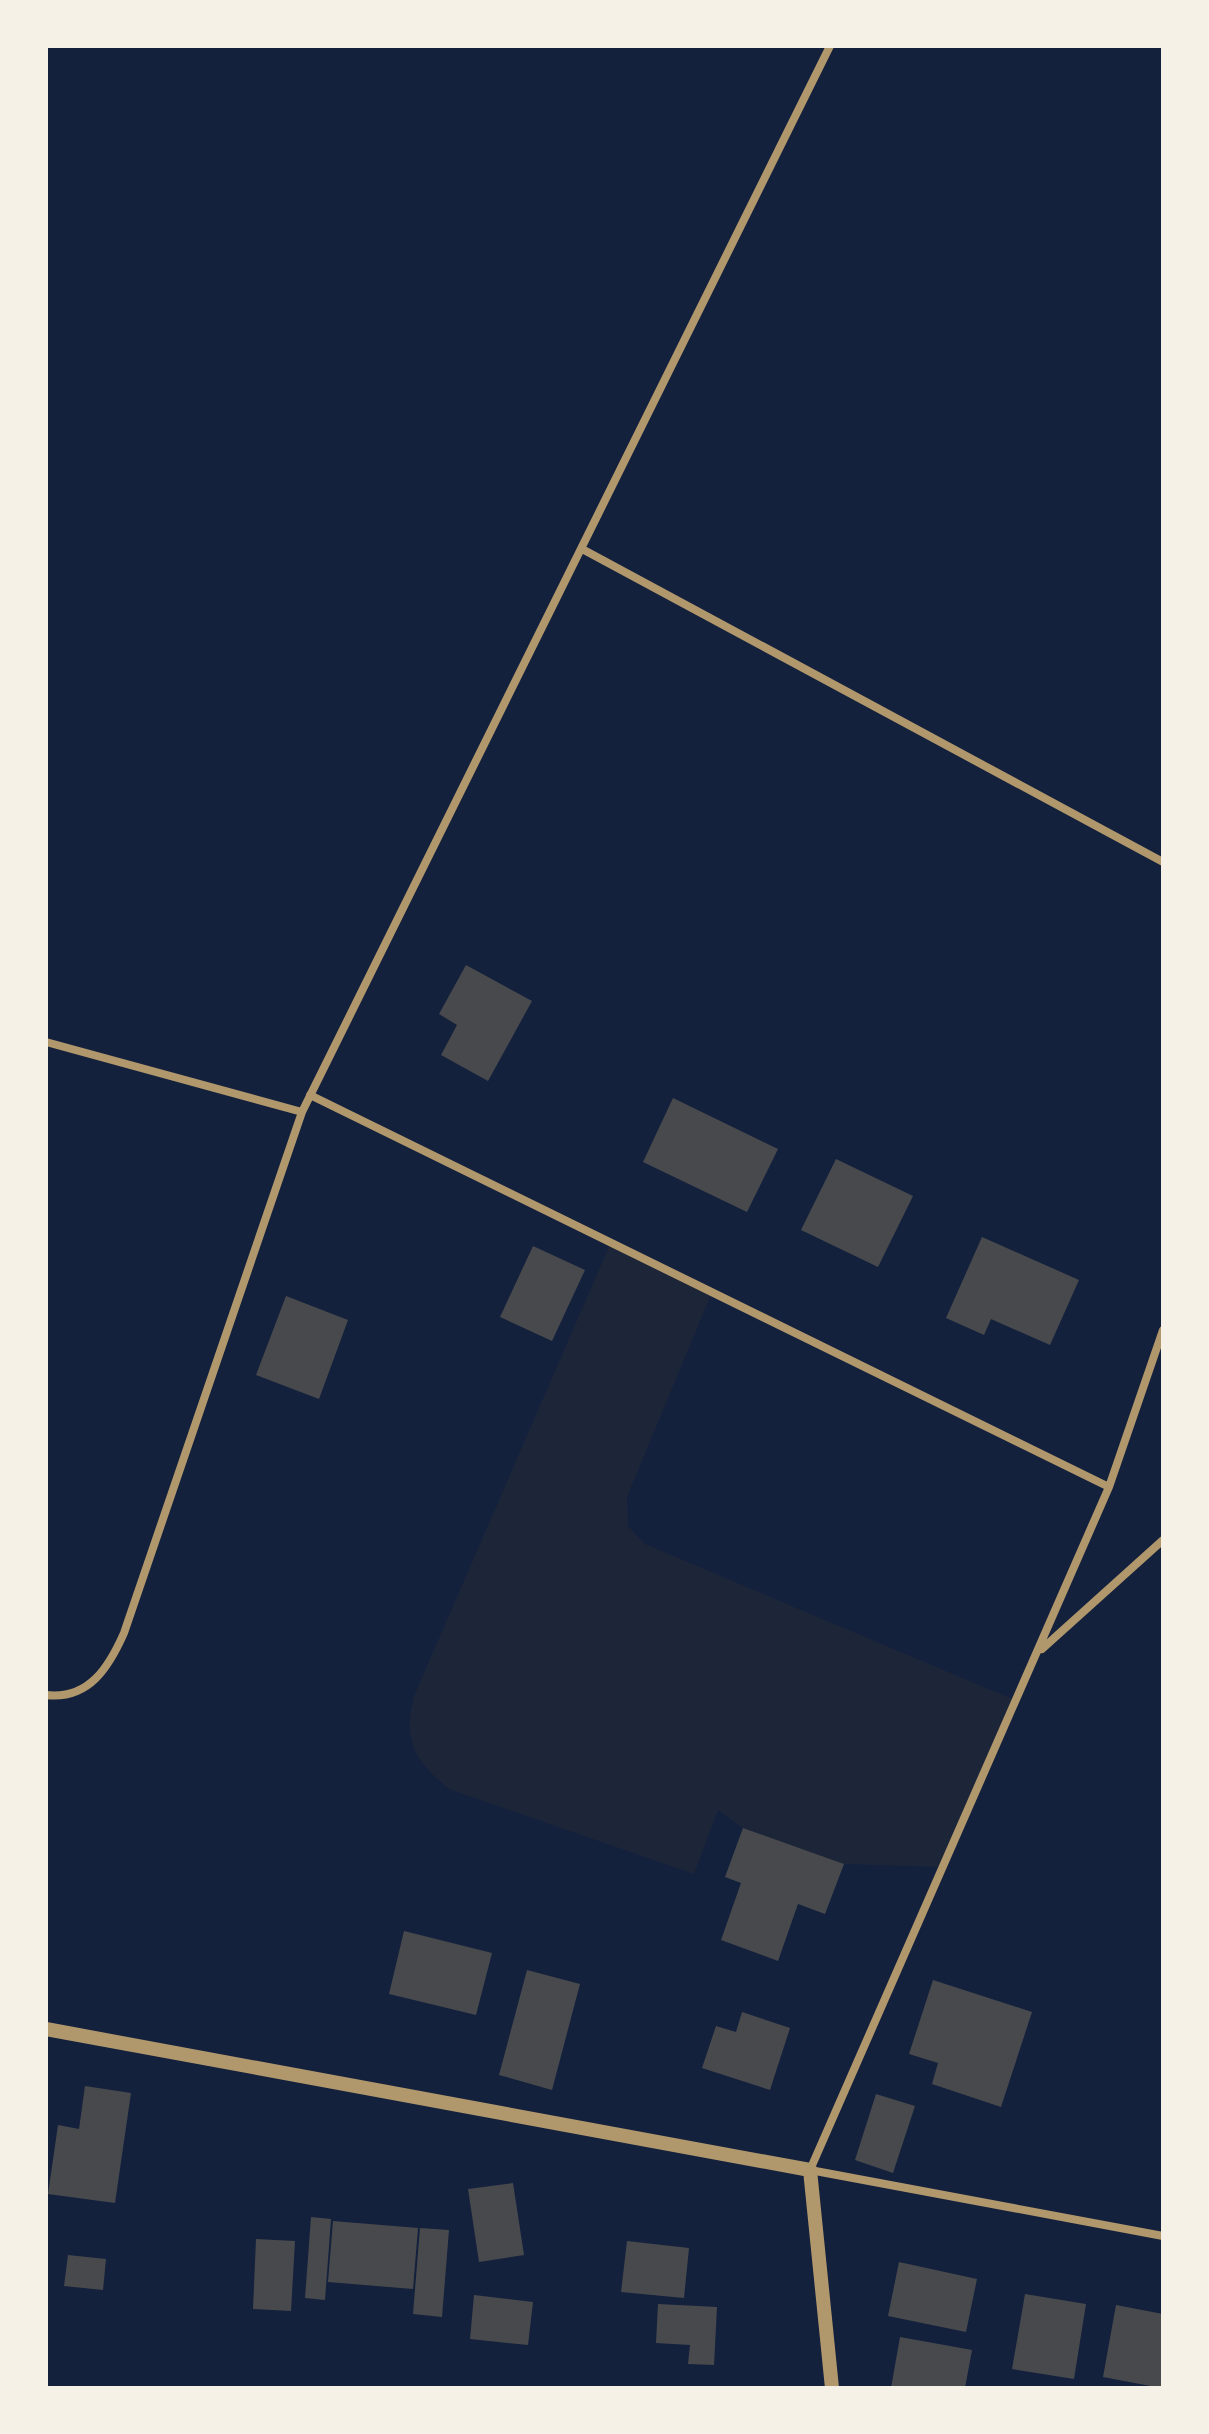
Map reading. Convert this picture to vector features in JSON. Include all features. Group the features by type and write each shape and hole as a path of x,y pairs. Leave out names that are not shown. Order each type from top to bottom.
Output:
{"street":[{"path":"46,1695 57,1696 88,1687 109,1667 124,1633 302,1112 584,550 830,46"},
{"path":"584,550 1163,862"},
{"path":"46,1042 302,1112"},
{"path":"310,1095 1109,1487"},
{"path":"832,2388 810,2170 1109,1487 1163,1330"},
{"path":"1038,1652 1163,1540"},
{"path":"46,2029 1163,2236"}],"shaded area":[{"path":"611,1242 712,1292 627,1497 628,1526 645,1544 1017,1701 943,1867 844,1864 743,1828 718,1810 694,1874 449,1789 427,1769 414,1748 410,1725 414,1696"}],"building":[{"path":"466,965 532,1001 488,1081 441,1055 457,1025 439,1014"},
{"path":"673,1098 778,1149 747,1212 643,1162"},
{"path":"836,1159 913,1196 878,1267 801,1230"},
{"path":"982,1237 1079,1280 1050,1345 991,1319 984,1335 946,1318"},
{"path":"533,1246 585,1270 552,1341 500,1317"},
{"path":"286,1296 348,1320 319,1399 256,1375"},
{"path":"743,1828 844,1864 825,1914 798,1904 778,1961 721,1940 741,1883 725,1877"},
{"path":"404,1931 492,1953 476,2015 389,1994"},
{"path":"527,1970 580,1984 552,2090 499,2075"},
{"path":"933,1980 1032,2012 1001,2107 932,2084 938,2063 909,2054"},
{"path":"742,2012 790,2028 770,2090 702,2068 716,2026 736,2032"},
{"path":"85,2086 131,2093 115,2203 48,2194 58,2125 79,2129"},
{"path":"876,2094 915,2106 893,2173 855,2160"},
{"path":"513,2183 524,2255 479,2262 468,2189"},
{"path":"311,2217 331,2219 325,2300 305,2298"},
{"path":"333,2221 418,2228 413,2289 328,2282"},
{"path":"420,2228 449,2230 442,2317 413,2314"},
{"path":"256,2239 295,2241 291,2311 253,2309"},
{"path":"627,2241 689,2248 684,2298 621,2292"},
{"path":"68,2255 106,2259 103,2290 64,2286"},
{"path":"899,2262 977,2279 966,2332 888,2316"},
{"path":"1025,2294 1086,2304 1074,2379 1012,2369"},
{"path":"474,2295 533,2302 528,2345 470,2339"},
{"path":"658,2304 717,2307 714,2365 688,2364 690,2345 656,2343"},
{"path":"1116,2305 1163,2314 1161,2388 1103,2377"},
{"path":"900,2337 972,2350 965,2388 891,2388"}]}
